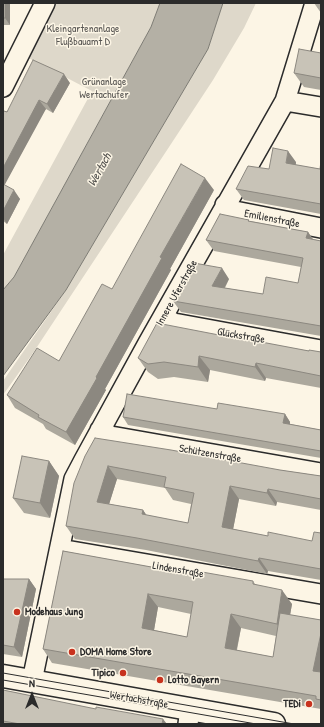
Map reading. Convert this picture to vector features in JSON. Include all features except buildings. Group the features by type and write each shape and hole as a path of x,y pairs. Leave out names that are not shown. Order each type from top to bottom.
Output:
{"street":[{"path":"3,87 45,3"},
{"name":"Innere Uferstraße","path":"32,681 74,479 225,205 285,101 315,3"},
{"path":"285,101 321,107"},
{"name":"Emilienstraße","path":"225,205 235,211 321,228"},
{"name":"Glückstraße","path":"163,317 174,323 321,350"},
{"name":"Schützenstraße","path":"100,430 111,436 321,473"},
{"name":"Lindenstraße","path":"60,549 321,594"},
{"name":"Wertachstraße","path":"3,676 32,681 189,716 274,724"}],"green space":[{"path":"45,3 160,3 151,27 14,277 3,290 3,255 92,91 21,54"},
{"path":"223,3 256,3 244,28 213,80 33,353 3,395 3,381 66,290 208,49"}],"water":[{"name":"Wertach","path":"160,3 223,3 208,49 66,290 3,376 3,290 14,277 151,27"}],"tram line":[{"path":"3,673 294,724"},
{"path":"3,680 256,724"}],"place":[{"name":"Modehaus Jung","path":"17,612"},
{"name":"DOMA Home Store","path":"72,652"},
{"name":"Tipico","path":"123,673"},
{"name":"Lotto Bayern","path":"160,680"},
{"name":"TEDi","path":"309,704"}],"park label":[{"name":"Kleingartenanlage Flußbauamt D","path":"83,35"},
{"name":"Grünanlage Wertachufer","path":"104,88"}]}
